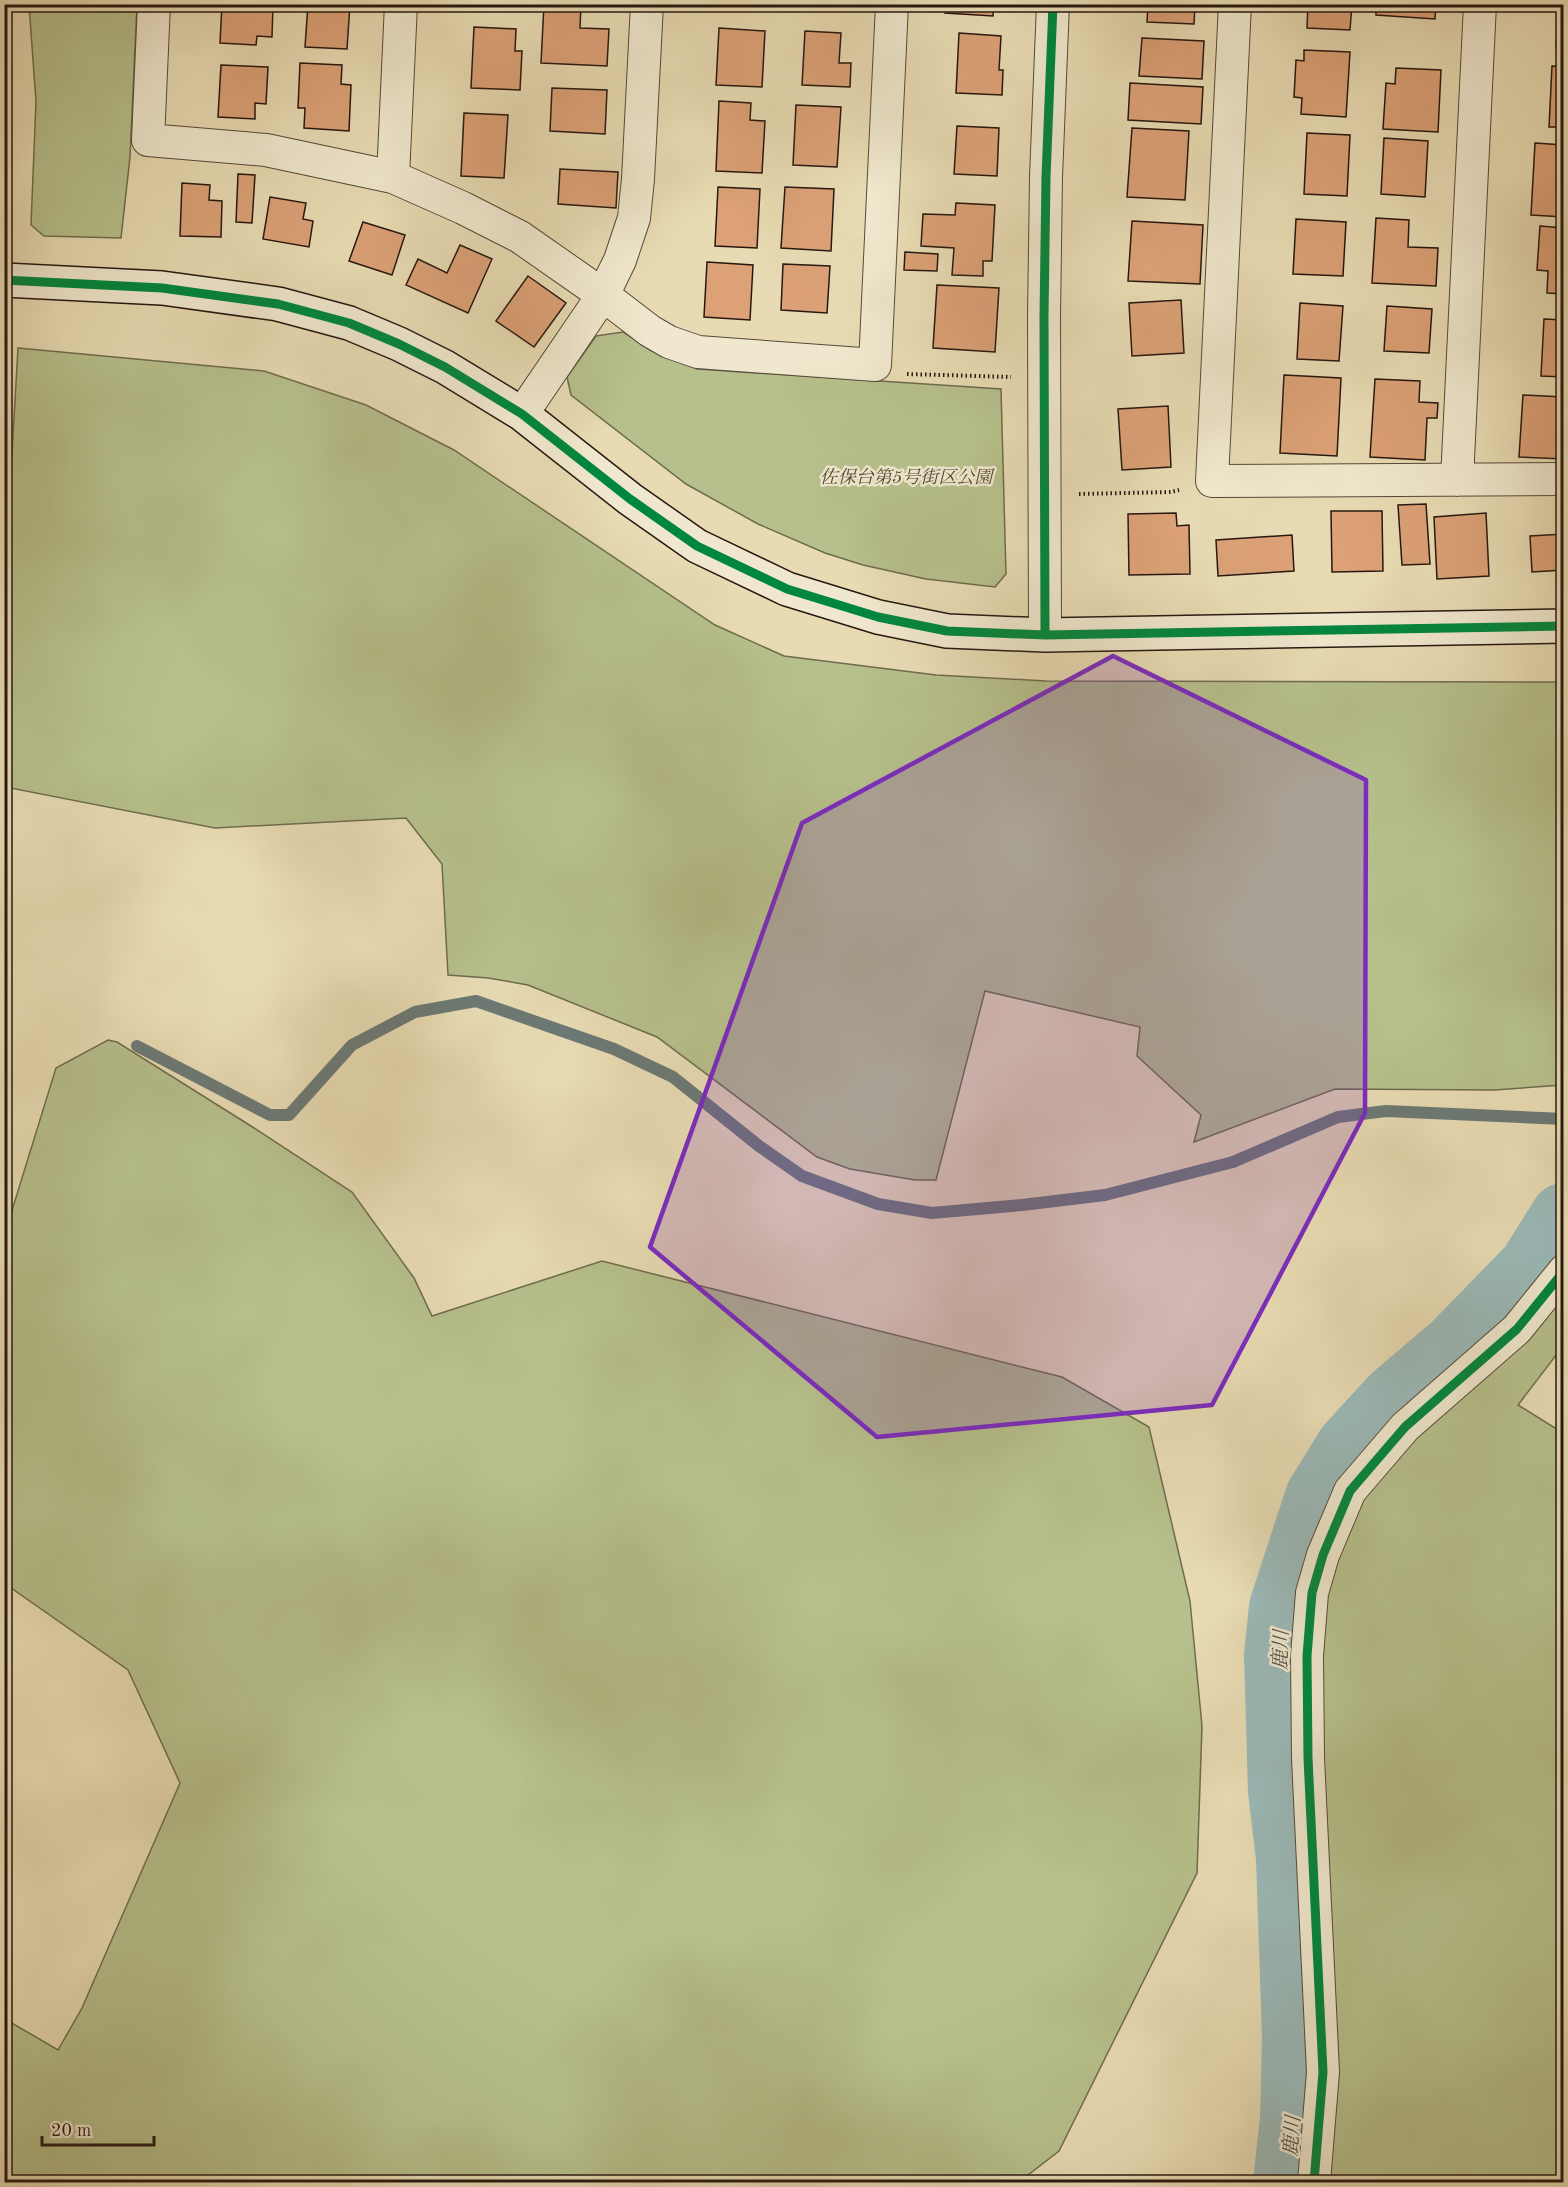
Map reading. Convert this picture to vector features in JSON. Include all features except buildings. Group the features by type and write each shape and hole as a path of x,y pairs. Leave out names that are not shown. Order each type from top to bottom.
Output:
{"street":[{"path":"154,4 148,140 266,150 393,177 463,208 520,237 603,295 650,332 669,342 698,352 875,365 892,4"},
{"path":"393,177 400,4"},
{"path":"522,414 603,295 620,260 634,218 647,4"},
{"path":"1046,635 1046,177 1053,4"},
{"path":"1235,4 1212,481 1563,479"},
{"path":"1457,480 1480,4"},
{"path":"4,280 162,288 278,304 350,323 445,367 522,414 630,499 697,546 787,589 878,617 947,631 1046,635 1563,626"},
{"path":"1314,2182 1323,2072 1308,1758 1307,1656 1312,1593 1323,1554 1350,1491 1405,1427 1517,1329 1563,1271"}],"path":[{"path":"875,365 896,373 1045,378"},
{"path":"1045,494 1171,492 1212,481"}],"highlighted area":[{"path":"1113,656 1366,780 1365,1113 1212,1405 877,1437 650,1247 802,823"}],"green space":[{"path":"29,5 137,5 130,157 121,238 44,236 31,225 36,101"},
{"name":"佐保台第5号街区公園","path":"623,332 650,350 697,369 1001,389 1006,574 995,587 926,579 863,565 825,553 758,524 686,484 571,395 567,377 596,336"},
{"path":"18,348 264,371 366,405 454,450 715,625 784,656 936,675 1046,681 1563,682 1563,1085 1494,1090 1335,1089 1194,1142 1201,1115 1137,1056 1140,1027 985,991 936,1180 915,1180 850,1169 817,1157 657,1037 528,985 488,978 448,975 442,864 406,818 215,828 5,787 5,577"},
{"path":"108,1040 117,1042 352,1192 414,1278 432,1316 602,1261 1062,1377 1149,1427 1190,1601 1202,1726 1197,1873 1059,2151 1019,2182 5,2182 5,2019 58,2050 82,2008 180,1783 128,1670 7,1585 5,1580 5,1233 56,1068"},
{"path":"1563,1293 1563,1346 1518,1405 1563,1433 1563,2182 1329,2182 1317,1684 1322,1587 1370,1480"}],"waterway":[{"path":"137,1046 270,1115 289,1115 352,1045 415,1012 476,1001 614,1049 673,1077 759,1146 802,1176 878,1204 932,1213 1105,1195 1233,1162 1338,1117 1386,1111 1564,1119"},
{"name":"鹿川","path":"1287,2182 1294,2120 1296,2037 1290,1858 1282,1791 1278,1656 1283,1607 1319,1497 1350,1447 1394,1399 1454,1348 1532,1268 1564,1217"}],"cycle path":[{"path":"1045,635 1044,316 1046,177 1053,4"},
{"path":"4,280 162,288 278,304 349,323 445,367 522,414 630,499 697,546 787,589 878,617 947,631 1045,635 1564,626"},
{"path":"1314,2182 1323,2072 1308,1758 1307,1656 1312,1593 1323,1555 1350,1491 1405,1427 1517,1329 1564,1271"}]}
